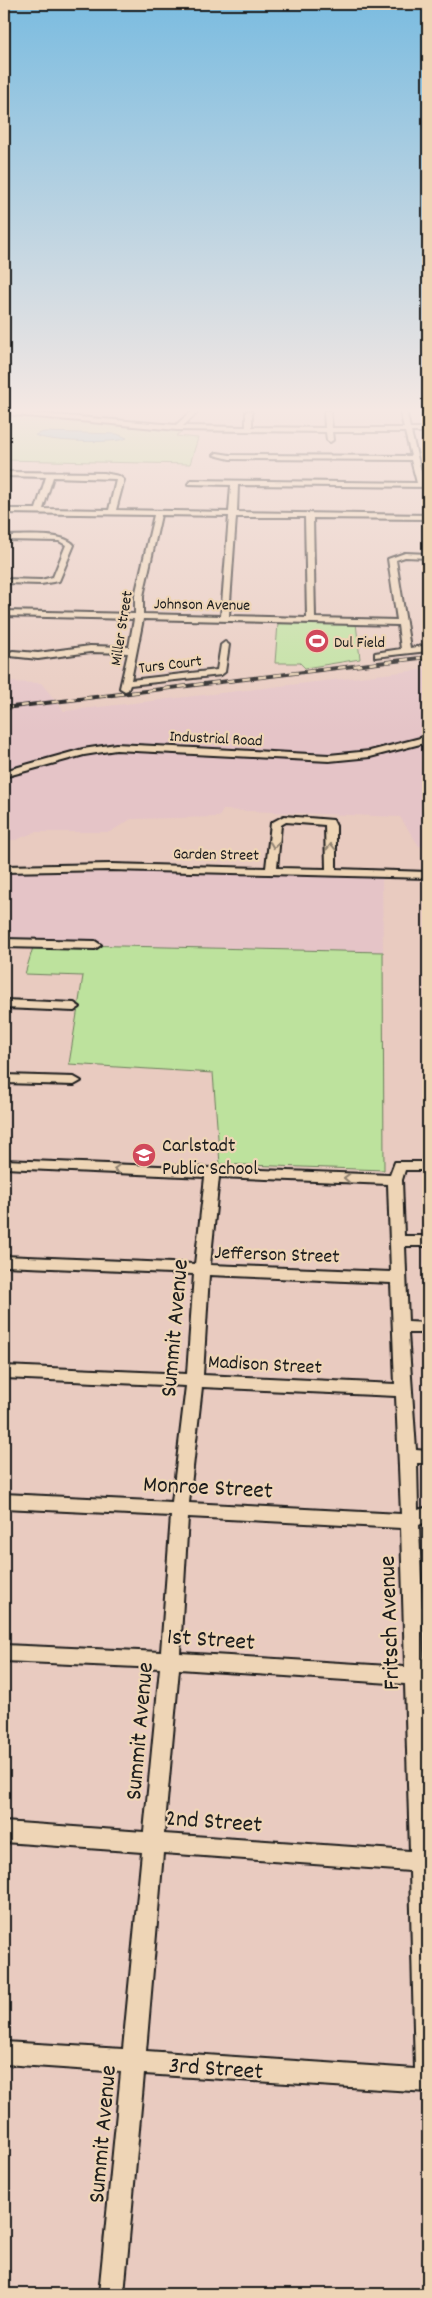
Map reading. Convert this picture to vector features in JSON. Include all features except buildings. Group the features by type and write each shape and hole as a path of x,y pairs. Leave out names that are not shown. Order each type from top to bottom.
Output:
{"street":[{"name":"Miller Street","path":"125,686 139,617 139,596 157,518"},
{"path":"225,619 232,518"},
{"path":"309,518 311,621"},
{"path":"4,538 59,539 67,541 70,545 56,579 41,582 4,581"},
{"path":"406,651 392,559 405,555 428,556"},
{"name":"Johnson Avenue","path":"4,613 401,623"},
{"name":"Turs Court","path":"125,686 222,672 226,645"},
{"path":"378,654 428,648"},
{"path":"13,654 38,656 90,649 132,650"},
{"name":"Industrial Road","path":"4,774 83,752 116,747 336,758 370,754 428,740"},
{"path":"271,870 276,823 284,819 329,822 331,826 331,872"},
{"name":"Garden Street","path":"4,869 111,866 428,875"},
{"path":"4,943 95,945"},
{"path":"4,1004 74,1007"},
{"path":"4,1079 74,1081"},
{"path":"4,1164 213,1172 398,1172 428,1166"},
{"name":"Summit Avenue","path":"112,2294 170,1660 180,1508 195,1381 202,1270 213,1172"},
{"name":"Fritsch Avenue","path":"398,1172 400,1327 410,1521 420,1615 414,1676 423,1785 420,1862 427,1992 427,2081"},
{"path":"398,1241 428,1241"},
{"name":"Jefferson Street","path":"4,1261 399,1278"},
{"path":"400,1327 428,1328"},
{"name":"Madison Street","path":"4,1372 404,1390"},
{"path":"408,1456 428,1457"},
{"name":"Monroe Street","path":"4,1501 180,1508 410,1521"},
{"path":"410,1521 428,1514"},
{"name":"1st Street","path":"4,1653 170,1660 414,1676"},
{"name":"2nd Street","path":"4,1832 420,1862"},
{"name":"3rd Street","path":"4,2053 427,2081"}],"shaded area":[{"path":"428,669 428,847 419,846 400,817 223,810 219,817 131,819 110,832 35,832 16,840 4,840 4,682 41,683 64,711"},
{"path":"4,872 382,874 383,952 34,944 4,940"}],"green space":[{"name":"Dul Field","path":"278,623 356,623 360,659 305,668 300,663 275,663"},
{"path":"34,944 383,952 384,1170 220,1164 213,1073 69,1064 83,976 25,974"}],"railway":[{"path":"4,708 428,657"}],"place":[{"name":"Dul Field","path":"317,641"},
{"name":"Carlstadt Public School","path":"144,1155"}]}
